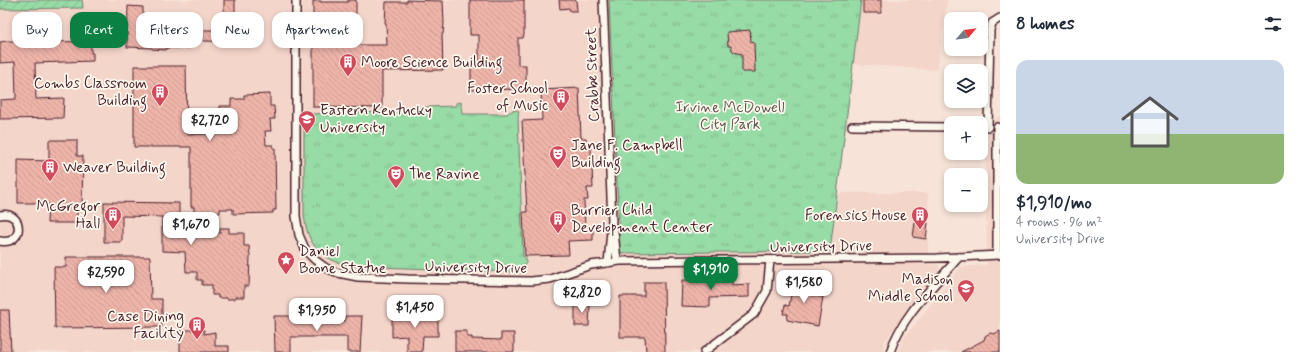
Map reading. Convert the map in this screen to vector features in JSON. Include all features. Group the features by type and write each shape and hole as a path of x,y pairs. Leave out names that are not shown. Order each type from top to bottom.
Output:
{"street":[{"name":"University Drive","path":"296,0 297,225 306,251 326,268 338,273 358,277 481,281 541,280 560,276 591,265 617,261 770,260 999,255"},
{"name":"Crabbe Street","path":"603,0 612,221 608,263"},
{"path":"986,116 990,30 992,23 1000,18"},
{"path":"852,126 944,127"},
{"path":"988,127 999,127 999,255"},
{"path":"0,214 6,214 13,217 18,223 18,228 17,235 12,240 8,242 0,241"},
{"name":"Crabbe Street","path":"612,221 617,261"},
{"path":"890,352 895,339 911,313 959,257"},
{"path":"704,352 754,314 767,291 770,260"}],"shaded area":[{"name":"Eastern Kentucky University","path":"0,0 609,0 620,253 830,251 838,193 928,193 928,265 938,264 939,270 884,342 883,352 0,352"},
{"path":"861,0 947,0 945,12 944,12 937,70 853,64"},
{"name":"Madison Middle School","path":"998,116 1000,116 1000,352 899,352 903,339 961,267 987,265 988,168 986,168 986,160 988,160 988,133"}],"green space":[{"path":"0,0 82,0 83,8 0,9"},
{"name":"Irvine McDowell City Park","path":"609,0 861,0 830,251 620,253"},
{"name":"The Ravine","path":"461,102 462,114 507,114 516,110 519,111 523,256 526,259 526,263 522,268 514,272 350,266 323,255 312,242 308,234 304,214 304,114 393,112 399,108 456,106 456,103"}],"building":[{"path":"224,0 235,0 235,12 224,12"},
{"path":"348,0 356,0 356,12 313,12 313,1 348,2"},
{"path":"407,0 443,1 443,70 382,71 382,108 313,107 313,48 363,48 363,45 387,45 385,23 386,2 407,2"},
{"path":"470,0 524,0 524,35 523,38 518,38 518,65 526,65 526,89 471,90 471,66 479,66 479,35 470,35"},
{"path":"559,0 576,0 577,11 570,11 569,8 560,9"},
{"path":"863,0 881,0 881,13 863,13"},
{"path":"128,6 143,7 143,12 136,12 136,47 128,47"},
{"path":"203,30 211,30 211,41 203,41"},
{"path":"750,30 751,42 754,43 755,72 742,72 742,54 734,52 731,46 728,46 727,32"},
{"path":"12,41 12,48 62,48 62,42 70,42 70,48 91,48 91,53 93,53 93,61 35,63 36,99 64,98 63,118 0,119 0,100 16,99 15,62 0,63 0,42"},
{"path":"166,48 166,50 152,49"},
{"path":"134,66 186,66 187,134 207,134 207,123 213,123 213,113 220,113 220,106 231,106 231,99 244,99 244,95 270,94 270,106 274,106 275,119 270,119 271,131 265,131 266,145 273,145 273,148 275,148 276,210 273,210 273,213 233,214 233,209 220,209 220,213 194,213 194,207 191,207 191,147 134,147"},
{"path":"579,88 581,138 586,138 586,149 591,148 593,188 587,188 588,200 584,200 585,227 593,227 593,240 568,241 569,255 525,256 523,212 527,212 522,121 542,120 541,90"},
{"name":"Weaver Building","path":"49,140 77,140 77,156 83,156 82,206 77,206 77,223 47,223 48,203 18,203 18,160 49,161"},
{"path":"104,202 179,203 179,233 220,233 220,228 229,228 229,233 244,233 244,246 249,246 250,256 249,286 244,286 244,297 227,299 218,298 218,295 212,295 212,285 202,285 202,280 197,280 197,272 186,272 185,252 162,251 162,217 122,216 122,242 104,242"},
{"name":"Forensics House","path":"915,222 928,223 926,239 913,237"},
{"path":"66,257 150,257 151,299 162,299 162,327 55,328 54,267 66,267"},
{"path":"718,274 732,274 732,285 749,284 749,297 710,298 710,307 681,306 682,280 718,281"},
{"path":"799,279 815,281 812,295 823,297 818,326 787,320 788,314 783,314 785,305 789,306 793,284 798,285"},
{"path":"644,282 664,282 665,352 646,352 645,337 620,337 620,296 644,296"},
{"path":"582,301 587,301 590,304 589,326 575,326 575,303 581,303"},
{"path":"0,310 9,310 11,352 0,352"},
{"path":"405,313 438,315 438,336 423,336 422,352 407,352 407,336 392,337 392,316 405,315"},
{"path":"274,316 291,316 291,321 345,321 345,316 362,316 360,352 347,352 347,337 291,337 291,352 275,352"},
{"name":"Case Dining Facility","path":"204,330 204,334 215,332 215,346 229,346 229,352 180,352 180,331"},
{"path":"455,331 467,331 467,337 472,337 472,339 501,340 501,333 514,333 514,352 455,352"},
{"path":"1000,331 1000,352 961,352 984,340 985,336 990,333 994,334"}],"place":[{"name":"Moore Science Building","path":"348,77"},
{"name":"Combs Classroom Building","path":"160,107"},
{"name":"Foster School of Music","path":"561,112"},
{"name":"Eastern Kentucky University","path":"307,134"},
{"name":"Jane F. Campbell Building","path":"558,169"},
{"name":"Weaver Building","path":"50,182"},
{"name":"The Ravine","path":"396,189"},
{"name":"McGregor Hall","path":"113,230"},
{"name":"Forensics House","path":"920,230"},
{"name":"Burrier Child Development Center","path":"558,234"},
{"name":"Daniel Boone Statue","path":"286,275"},
{"name":"Madison Middle School","path":"966,303"},
{"name":"Case Dining Facility","path":"197,340"}]}
